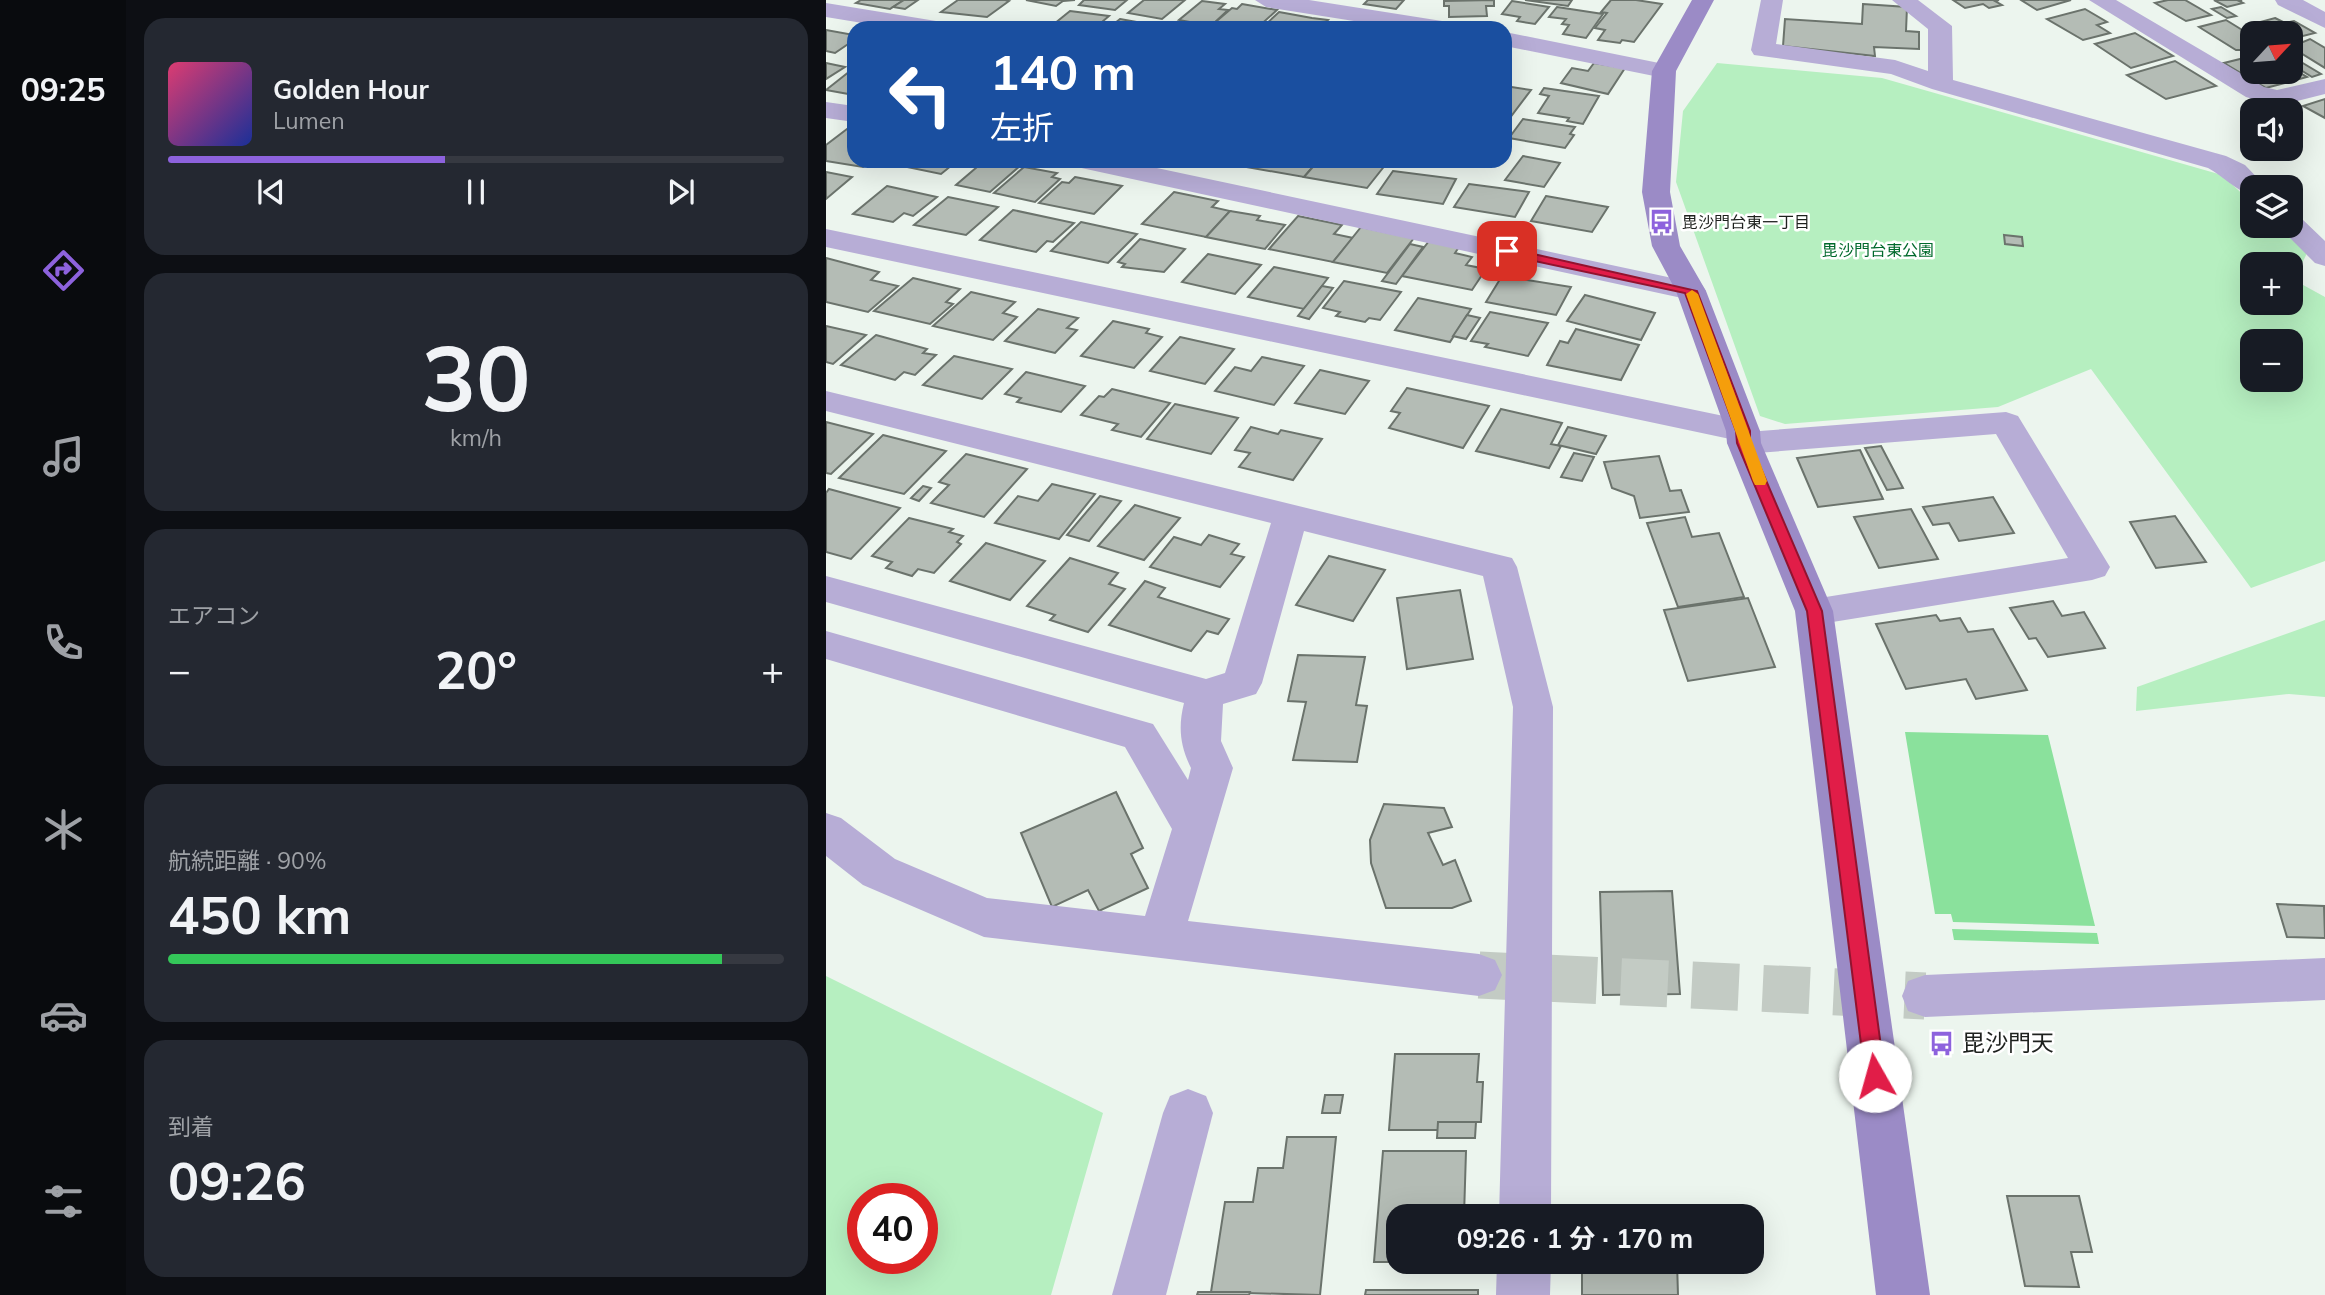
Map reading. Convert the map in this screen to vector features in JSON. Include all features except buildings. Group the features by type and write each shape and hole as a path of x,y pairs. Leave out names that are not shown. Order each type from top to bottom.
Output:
{"street":[{"path":"1266,0 1398,21"},
{"path":"1703,0 1664,71 1656,192 1666,246 1691,291 1743,437 1814,611 1903,1295"},
{"path":"1772,0 1763,50 1895,67 1941,84 2217,162 2240,176"},
{"path":"1903,0 1940,26 1941,84"},
{"path":"2100,0 2255,92 2277,98 2325,86"},
{"path":"2286,0 2325,21"},
{"path":"826,10 895,21"},
{"path":"1512,40 1664,71"},
{"path":"826,110 847,113"},
{"path":"1119,168 1691,291"},
{"path":"2303,236 2325,257"},
{"path":"826,238 1743,437 2006,423 2092,567 1814,611"},
{"path":"826,401 1499,568 1533,707 1525,1204"},
{"path":"826,589 1206,694 1242,682 1290,517"},
{"path":"826,645 1139,735 1195,829"},
{"path":"1161,937 1212,768 1200,750 1199,715 1206,694"},
{"path":"826,831 879,872 984,917 1479,975"},
{"path":"1925,996 2325,979"},
{"path":"1139,1295 1188,1113"},
{"path":"1523,1295 1524,1274"}],"green space":[{"name":"毘沙門台東公園","path":"1717,63 1882,78 2222,175 2240,192 2240,238 2290,238 2307,253 2303,261 2303,252 2240,252 2240,315 2303,315 2303,285 2325,297 2325,561 2251,588 2091,369 1998,407 1785,424 1760,416 1676,182 1683,111"},
{"path":"2325,620 2325,697 2289,694 2136,711 2137,687"},
{"path":"826,976 1103,1113 1051,1295 826,1295"}],"shaded area":[{"path":"1905,732 2048,735 2095,926 1953,922 1951,914 1935,914"},
{"path":"1952,929 2097,933 2099,944 1954,940"}],"tunnel":[{"path":"1479,975 1925,996"}],"slow traffic":[{"path":"1692,294 1760,481"}],"place":[{"name":"毘沙門台東一丁目","path":"1662,222"},
{"name":"毘沙門天","path":"1942,1043"}],"route":[{"path":"1507,251 1691,291 1743,431 1744,443 1814,611 1875,1076"}]}
